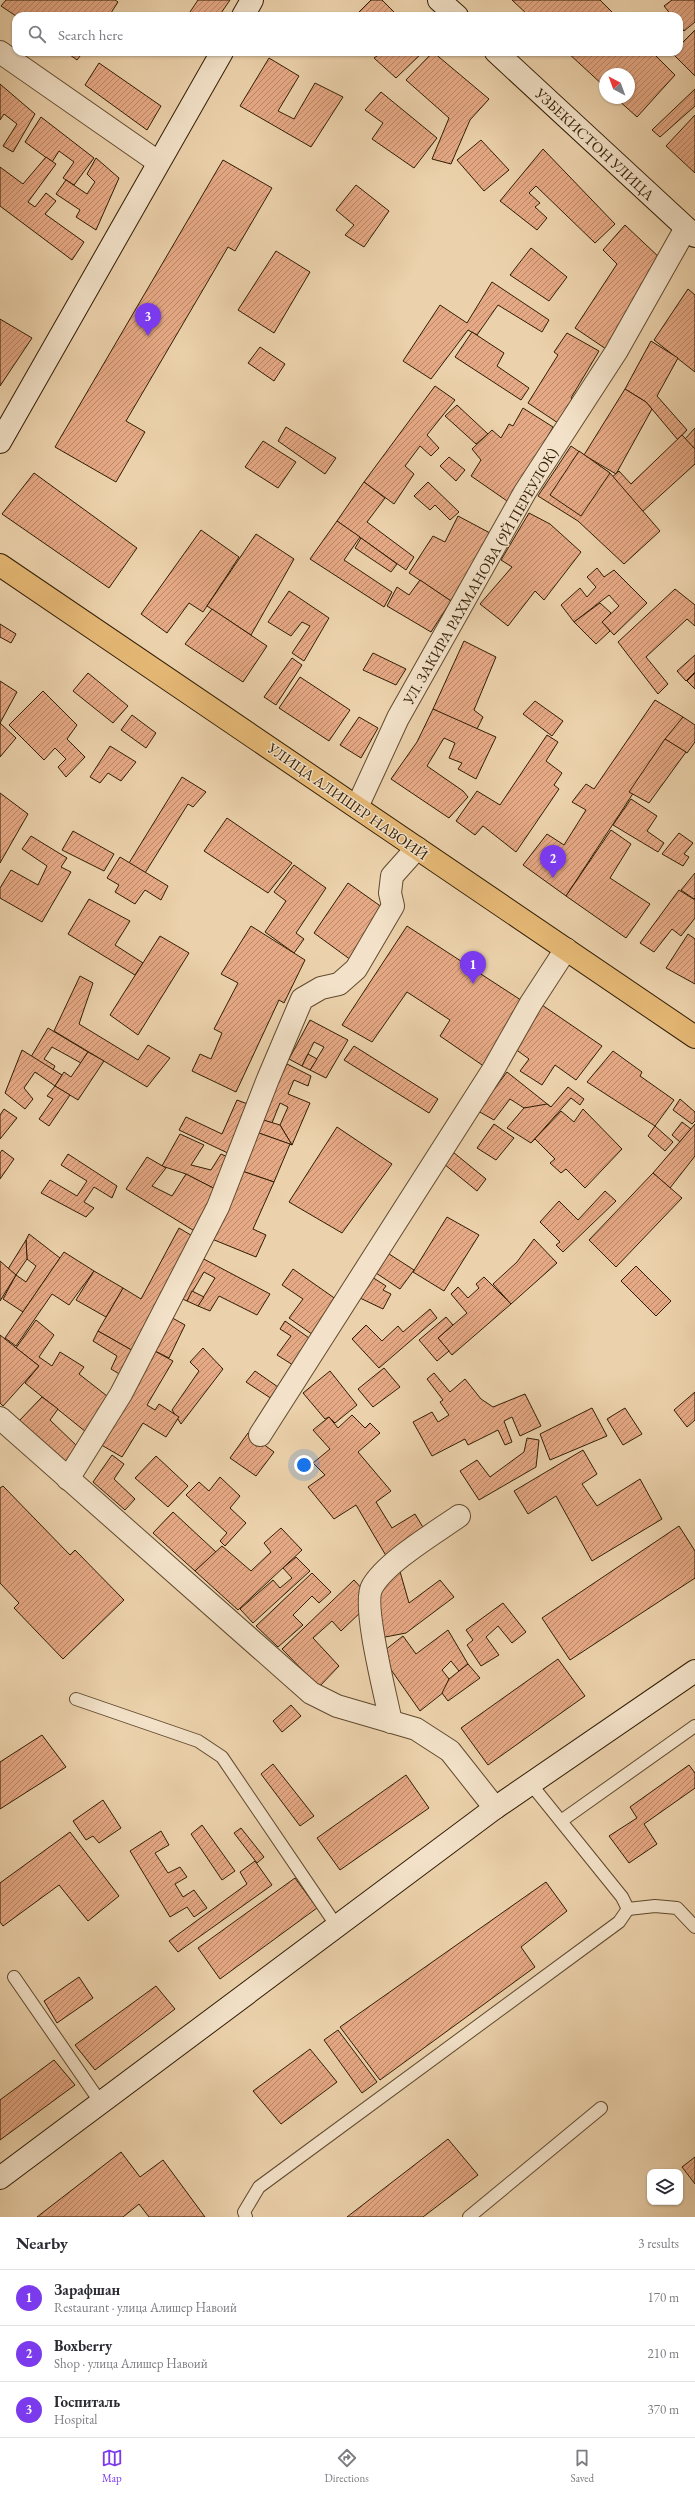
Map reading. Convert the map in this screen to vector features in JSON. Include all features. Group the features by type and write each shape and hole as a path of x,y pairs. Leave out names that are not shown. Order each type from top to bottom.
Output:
{"main road":[{"name":"УЛИЦА АЛИШЕР НАВОИЙ","path":"0,565 695,1037"}],"street":[{"path":"245,12 252,0"},
{"path":"0,52 158,162"},
{"path":"0,442 220,56"},
{"name":"УЗБЕКИСТОН УЛИЦА","path":"500,56 691,232"},
{"name":"УЛ. ЗАКИРА РАХМАНОВА (9Й ПЕРЕУЛОК)","path":"357,807 398,718 525,492 616,352 691,232"},
{"path":"68,1479 121,1394 218,1207 268,1079 302,999 320,988 339,984 356,969 393,906 390,893 392,876 417,848"},
{"path":"260,1435 493,1070 531,1003 566,949"},
{"path":"0,1418 311,1692 337,1706 416,1729 450,1751 494,1808"},
{"path":"391,1722 368,1609 371,1588 385,1570 459,1516"},
{"path":"0,2178 494,1808 695,1671"}],"lane":[{"path":"76,1698 198,1741 222,1757 336,1925"},
{"path":"561,1821 695,1726"},
{"path":"530,1783 622,1897 628,1909"},
{"path":"246,2217 244,2212 259,2187 619,1922 628,1909 655,1906 677,1908 695,1928"},
{"path":"14,1977 101,2103"},
{"path":"469,2217 601,2108"},
{"path":"482,2207 490,2217"}],"building":[{"path":"6,0 115,0 118,2 112,12 12,12 12,13 1,6"},
{"path":"198,0 230,0 222,12 190,12"},
{"path":"371,0 382,0 394,12 359,12"},
{"path":"512,0 600,0 612,12 525,12"},
{"path":"672,0 695,0 695,22 684,31 683,12 669,12 664,6"},
{"path":"695,30 695,76 675,56 683,56 683,42"},
{"path":"72,56 80,56 77,60"},
{"path":"377,56 419,56 396,78 374,58"},
{"path":"429,56 438,56 489,99 470,120 451,164 432,159 449,118 406,80"},
{"path":"571,56 656,56 675,75 637,117 623,104 635,104 635,68 599,68 599,81"},
{"path":"269,58 299,76 278,111 294,119 315,83 343,97 311,147 240,106"},
{"path":"99,63 161,106 147,130 85,85"},
{"path":"0,84 35,114 13,152 3,146 17,124 4,114 0,120"},
{"path":"695,89 695,106 660,137 652,130"},
{"path":"381,92 437,138 414,168 372,139 383,123 365,110"},
{"path":"695,115 695,173 666,146"},
{"path":"41,117 94,158 74,185 63,178 74,162 59,151 52,162 25,142"},
{"path":"481,140 509,170 484,191 457,160"},
{"path":"543,149 615,224 595,243 536,186 529,193 540,203 535,207 547,218 537,230 500,201"},
{"path":"46,157 56,164 28,202 35,207 46,193 56,201 45,214 84,242 72,260 0,206 0,167 23,184"},
{"path":"96,158 119,178 96,230 76,217 80,210 56,194 66,180 87,194 95,182 87,174"},
{"path":"223,160 272,188 235,251 228,247 126,421 145,432 116,482 55,447"},
{"path":"356,185 389,211 364,247 345,235 354,225 336,210"},
{"path":"625,225 662,260 606,349 575,328 617,264 603,250"},
{"path":"531,248 567,277 549,301 510,275"},
{"path":"276,251 310,272 274,333 238,310"},
{"path":"492,282 549,320 542,332 498,305 477,335 468,330 431,379 403,361 440,305 467,323"},
{"path":"688,289 695,295 695,372 654,340"},
{"path":"0,319 32,338 0,386"},
{"path":"472,332 504,353 497,366 529,388 521,400 455,357"},
{"path":"567,333 599,351 571,398 576,402 561,425 528,403 558,355 554,352"},
{"path":"651,341 678,358 657,396 687,430 678,440 646,402 625,389"},
{"path":"260,347 285,364 274,381 248,363"},
{"path":"435,386 455,400 427,435 439,448 431,456 420,446 405,466 414,474 394,504 364,482"},
{"path":"625,389 646,402 652,409 616,474 584,455"},
{"path":"457,405 488,434 476,444 445,416"},
{"path":"523,408 553,427 510,503 471,476 481,460 472,449 492,430 501,438 509,424 513,426"},
{"path":"286,427 336,458 325,474 278,441"},
{"path":"695,428 695,449 685,439"},
{"path":"682,435 695,449 695,464 641,513 610,479 619,471 631,484"},
{"path":"263,441 296,462 278,488 245,467"},
{"path":"571,446 610,473 660,531 624,564 578,521 538,496"},
{"path":"579,451 610,473 581,516 550,495"},
{"path":"449,457 465,470 456,481 440,466"},
{"path":"34,473 137,548 109,588 2,514"},
{"path":"364,482 385,498 367,522 414,557 406,570 337,521"},
{"path":"428,482 459,512 450,520 435,505 430,510 414,496"},
{"path":"529,513 550,524 581,552 544,600 535,591 508,626 480,604 512,567 501,560"},
{"path":"458,516 490,533 475,567 451,601 409,573 433,536 445,542"},
{"path":"337,521 360,537 344,560 392,592 384,607 310,559"},
{"path":"201,530 239,557 203,612 189,603 167,633 141,614"},
{"path":"256,534 294,559 251,635 207,606"},
{"path":"361,538 397,564 391,572 355,548"},
{"path":"597,568 604,577 614,570 647,603 614,635 602,622 619,606 609,595 574,622 561,605 580,588 587,597 596,587 587,577"},
{"path":"420,580 451,601 431,632 387,606 397,587 409,595"},
{"path":"675,589 695,605 695,626 687,619 646,657 668,684 658,694 618,642"},
{"path":"289,591 329,618 304,661 292,653 310,626 302,622 291,636 268,622"},
{"path":"600,603 611,613 602,622 610,631 596,644 574,622"},
{"path":"212,609 267,646 243,682 185,644"},
{"path":"0,624 16,634 11,643 0,637"},
{"path":"464,641 496,657 474,710 483,717 476,731 433,709"},
{"path":"373,653 406,669 396,685 363,670"},
{"path":"695,655 695,672 686,681 677,671"},
{"path":"292,658 302,665 276,705 264,697"},
{"path":"88,673 128,706 113,723 73,691"},
{"path":"695,673 695,689 687,681"},
{"path":"300,677 350,710 329,741 279,708"},
{"path":"0,681 17,692 0,723"},
{"path":"43,691 77,725 67,739 85,757 66,777 58,767 66,759 55,748 44,760 9,725"},
{"path":"655,700 683,717 566,896 523,865 547,834 564,845 586,810 572,802 586,784 594,789"},
{"path":"535,701 563,721 552,736 523,714"},
{"path":"433,709 496,737 476,779 458,769 462,763 449,758 455,743 444,738 427,766 463,791 468,797 449,818 391,779 417,742"},
{"path":"132,715 156,733 146,748 121,730"},
{"path":"359,717 378,728 361,758 340,745"},
{"path":"683,717 695,725 695,742 687,753 665,739"},
{"path":"0,723 16,738 0,757"},
{"path":"547,735 558,742 546,761 562,773 554,785 559,789 516,852 483,826 475,835 456,821 477,791 500,805"},
{"path":"665,739 686,752 649,803 629,792"},
{"path":"110,746 136,762 121,781 108,773 100,783 90,777"},
{"path":"182,777 206,792 193,807 188,804 145,873 129,863"},
{"path":"0,793 28,814 0,863"},
{"path":"631,799 657,816 647,831 664,843 658,852 613,825"},
{"path":"227,818 292,863 268,893 204,851"},
{"path":"611,830 631,844 610,878 650,904 626,938 566,896"},
{"path":"73,831 114,854 104,871 62,850"},
{"path":"679,833 693,843 684,854 689,857 683,866 662,854"},
{"path":"31,836 67,858 61,867 71,872 42,922 0,898 0,888 11,870 38,885 47,866 22,849"},
{"path":"120,857 168,886 161,900 145,890 135,904 115,892 119,885 107,878"},
{"path":"294,865 326,888 296,933 304,939 294,953 265,932 286,901 274,892"},
{"path":"695,873 695,898 694,899 681,890"},
{"path":"348,883 386,910 351,960 314,933"},
{"path":"679,890 695,900 695,918 681,936 672,929 654,952 640,943"},
{"path":"89,899 130,921 115,945 143,963 135,975 68,934"},
{"path":"251,926 305,960 284,1003 279,1000 236,1092 192,1071 200,1054 211,1059 222,1033 214,1029 238,983 221,974"},
{"path":"407,926 527,1004 485,1067 440,1036 450,1020 407,992 372,1042 342,1025"},
{"path":"688,934 695,939 695,984 666,968"},
{"path":"160,936 189,953 138,1035 110,1015"},
{"path":"80,976 93,983 79,1024 138,1060 148,1045 170,1058 147,1087 54,1031"},
{"path":"542,1005 602,1046 576,1080 555,1065 542,1085 520,1071 529,1059 511,1046"},
{"path":"310,1020 348,1040 326,1078 310,1070 324,1047 314,1042 302,1066 289,1059"},
{"path":"48,1028 88,1052 81,1063 52,1047 44,1059 55,1066 48,1079 25,1067"},
{"path":"354,1046 438,1099 429,1113 344,1060"},
{"path":"22,1050 62,1075 55,1086 35,1072 24,1088 33,1099 25,1109 5,1093"},
{"path":"613,1051 642,1072 640,1076 674,1100 655,1126 587,1082"},
{"path":"88,1052 104,1061 78,1100 55,1086 64,1072 71,1077"},
{"path":"308,1054 317,1059 310,1070 302,1066"},
{"path":"287,1064 311,1076 308,1086 294,1080 288,1094 310,1103 292,1145 280,1125 288,1107 280,1103 272,1123 260,1119"},
{"path":"507,1072 551,1107 524,1108 510,1099 494,1120 478,1111"},
{"path":"55,1086 70,1095 49,1126 39,1119 53,1099 47,1096"},
{"path":"568,1087 584,1099 580,1105 571,1098 531,1143 507,1128 524,1108 547,1104 551,1107"},
{"path":"680,1099 695,1112 695,1121 692,1124 673,1110"},
{"path":"237,1100 253,1106 232,1155 179,1130 186,1117 222,1134"},
{"path":"4,1109 17,1118 0,1139 0,1115"},
{"path":"583,1109 622,1149 585,1188 566,1169 561,1173 550,1163 555,1159 535,1139 531,1143 561,1111 574,1122"},
{"path":"260,1119 280,1125 292,1145 256,1132"},
{"path":"682,1122 691,1129 680,1142 672,1135"},
{"path":"494,1124 514,1138 496,1160 477,1148"},
{"path":"695,1124 695,1156 670,1188 653,1173"},
{"path":"655,1126 673,1142 665,1151 648,1136"},
{"path":"337,1127 392,1164 342,1233 289,1202"},
{"path":"256,1132 290,1144 274,1182 239,1170"},
{"path":"180,1134 204,1145 191,1165 211,1170 221,1154 232,1159 219,1191 186,1174 162,1166"},
{"path":"2,1150 14,1159 0,1179 0,1153"},
{"path":"453,1152 486,1179 477,1191 444,1164"},
{"path":"68,1154 117,1186 112,1198 94,1187 84,1202 94,1208 86,1217 41,1193 50,1180 77,1196 87,1181 61,1165"},
{"path":"147,1157 166,1168 152,1186 172,1196 186,1174 219,1191 196,1232 126,1189"},
{"path":"239,1170 274,1182 253,1229 266,1235 256,1257 207,1237"},
{"path":"653,1173 682,1198 616,1267 589,1240"},
{"path":"605,1191 616,1201 563,1252 556,1245 560,1242 540,1222 559,1201 578,1220"},
{"path":"447,1217 479,1235 444,1291 413,1272"},
{"path":"179,1228 194,1237 135,1352 98,1331 123,1288 141,1299"},
{"path":"29,1234 60,1258 23,1312 3,1299 16,1275 26,1282 36,1266 27,1259 26,1240"},
{"path":"534,1239 557,1263 511,1304 493,1284 517,1262"},
{"path":"26,1240 27,1259 16,1275 8,1269"},
{"path":"64,1252 94,1271 69,1305 52,1294 16,1346 5,1338"},
{"path":"386,1252 414,1270 400,1289 373,1271"},
{"path":"200,1257 270,1294 257,1315 219,1296 210,1311 198,1306 215,1278 204,1272 187,1301 176,1296"},
{"path":"0,1261 16,1275 0,1301"},
{"path":"636,1266 671,1301 656,1316 621,1281"},
{"path":"293,1269 340,1302 316,1337 289,1318 303,1299 282,1285"},
{"path":"94,1271 123,1288 106,1317 76,1300"},
{"path":"372,1277 386,1286 383,1290 391,1294 383,1309 360,1298"},
{"path":"484,1277 511,1304 452,1355 438,1338 467,1313 451,1294 458,1287 468,1298 479,1288 476,1284"},
{"path":"192,1291 204,1297 198,1306 187,1301"},
{"path":"430,1309 437,1318 379,1368 352,1339 366,1325 382,1341 398,1326 403,1332"},
{"path":"167,1315 185,1325 169,1358 151,1349"},
{"path":"446,1317 453,1325 438,1338 449,1351 437,1361 419,1340"},
{"path":"36,1320 54,1335 39,1357 52,1366 60,1352 84,1367 79,1374 107,1396 86,1432 25,1383 39,1366 16,1348"},
{"path":"285,1321 312,1340 293,1365 277,1355 291,1336 280,1329"},
{"path":"98,1331 135,1352 121,1375 111,1369 117,1356 93,1341"},
{"path":"0,1335 39,1366 3,1406 0,1403"},
{"path":"203,1348 223,1369 181,1424 172,1410 199,1371 190,1362"},
{"path":"151,1349 173,1361 147,1405 155,1410 159,1404 179,1417 166,1437 143,1423 122,1457 98,1443"},
{"path":"384,1368 400,1387 373,1407 358,1389"},
{"path":"255,1371 278,1387 272,1399 246,1382"},
{"path":"330,1371 357,1405 335,1423 329,1417 325,1419 303,1393"},
{"path":"434,1373 450,1392 465,1379 481,1399 493,1407 525,1394 541,1426 520,1436 512,1417 504,1421 512,1442 505,1445 498,1430 468,1445 465,1439 432,1456 413,1422 432,1412 438,1422 449,1415 440,1402 443,1400 427,1379"},
{"path":"695,1392 695,1420 687,1427 674,1410"},
{"path":"42,1397 58,1409 50,1420 78,1447 64,1464 19,1421"},
{"path":"592,1408 607,1436 550,1460 540,1434"},
{"path":"625,1408 642,1434 623,1445 607,1419"},
{"path":"352,1415 365,1428 370,1423 380,1433 358,1452 391,1491 376,1502 392,1528 415,1514 427,1534 388,1559 356,1505 334,1519 308,1487 325,1475 313,1463 330,1449 313,1430 329,1417 338,1428"},
{"path":"248,1433 274,1452 256,1476 230,1458"},
{"path":"527,1438 539,1440 536,1467 479,1500 460,1471 477,1460 490,1477 524,1452"},
{"path":"583,1450 597,1474 582,1484 597,1506 640,1479 662,1519 592,1561 556,1496 528,1514 514,1491"},
{"path":"112,1455 124,1464 114,1479 135,1499 125,1510 93,1482"},
{"path":"156,1456 188,1486 168,1507 135,1478"},
{"path":"220,1477 240,1496 230,1508 246,1523 225,1546 220,1541 227,1533 186,1495 199,1482 209,1491"},
{"path":"3,1486 70,1555 75,1550 124,1600 63,1659 14,1608 19,1603 0,1583 0,1488"},
{"path":"173,1512 216,1552 195,1571 153,1533"},
{"path":"679,1526 695,1551 695,1578 570,1660 542,1618"},
{"path":"281,1528 302,1550 238,1610 195,1571 222,1546 251,1571 271,1552 264,1543"},
{"path":"296,1557 310,1571 253,1623 240,1609 273,1580 280,1588 292,1578 283,1568"},
{"path":"399,1568 409,1603 440,1580 454,1597 406,1633 380,1638 380,1586"},
{"path":"312,1573 331,1592 319,1603 312,1596 293,1615 303,1625 278,1647 256,1626"},
{"path":"354,1580 365,1592 359,1598 364,1609 341,1631 332,1621 313,1638 339,1666 319,1687 282,1649"},
{"path":"503,1603 526,1632 512,1643 498,1626 486,1637 499,1655 481,1666 467,1645 473,1640 466,1630"},
{"path":"448,1630 468,1664 459,1671 451,1661 442,1670 449,1679 444,1692 420,1711 380,1654 403,1636 416,1654"},
{"path":"558,1659 585,1696 488,1765 461,1728"},
{"path":"468,1664 480,1678 448,1701 442,1693 449,1679"},
{"path":"291,1705 301,1716 282,1732 273,1721"},
{"path":"42,1735 66,1767 0,1809 0,1762"},
{"path":"273,1764 314,1816 300,1826 261,1774"},
{"path":"689,1765 695,1773 695,1788 644,1824 657,1844 629,1863 609,1836 637,1818 630,1807"},
{"path":"406,1775 429,1808 340,1870 317,1838"},
{"path":"103,1800 121,1828 99,1843 93,1836 86,1840 73,1821"},
{"path":"202,1825 235,1871 222,1880 191,1834"},
{"path":"241,1828 264,1857 257,1863 234,1833"},
{"path":"161,1831 169,1845 155,1853 168,1873 180,1867 187,1877 175,1884 183,1897 194,1890 207,1908 194,1917 187,1907 170,1917 130,1851"},
{"path":"70,1832 119,1896 88,1921 59,1885 3,1926 0,1922 0,1883"},
{"path":"255,1861 272,1885 178,1952 169,1941 247,1884 240,1872"},
{"path":"295,1878 317,1908 220,1979 198,1948"},
{"path":"546,1882 567,1911 521,1947 535,1967 380,2080 340,2027"},
{"path":"79,1977 93,1998 57,2023 44,2001"},
{"path":"156,1986 175,2009 95,2070 75,2045"},
{"path":"338,2030 377,2082 362,2093 324,2040"},
{"path":"310,2049 337,2082 281,2124 253,2091"},
{"path":"54,2060 75,2085 0,2140 0,2100"},
{"path":"448,2139 478,2175 423,2217 347,2217"},
{"path":"121,2152 140,2177 163,2160 205,2217 149,2217 139,2204 123,2217 37,2217"},
{"path":"695,2157 695,2184 682,2167"}],"place":[{"name":"Госпиталь","path":"148,336"},
{"name":"Boxberry","path":"553,878"},
{"name":"Зарафшан","path":"473,984"}]}
